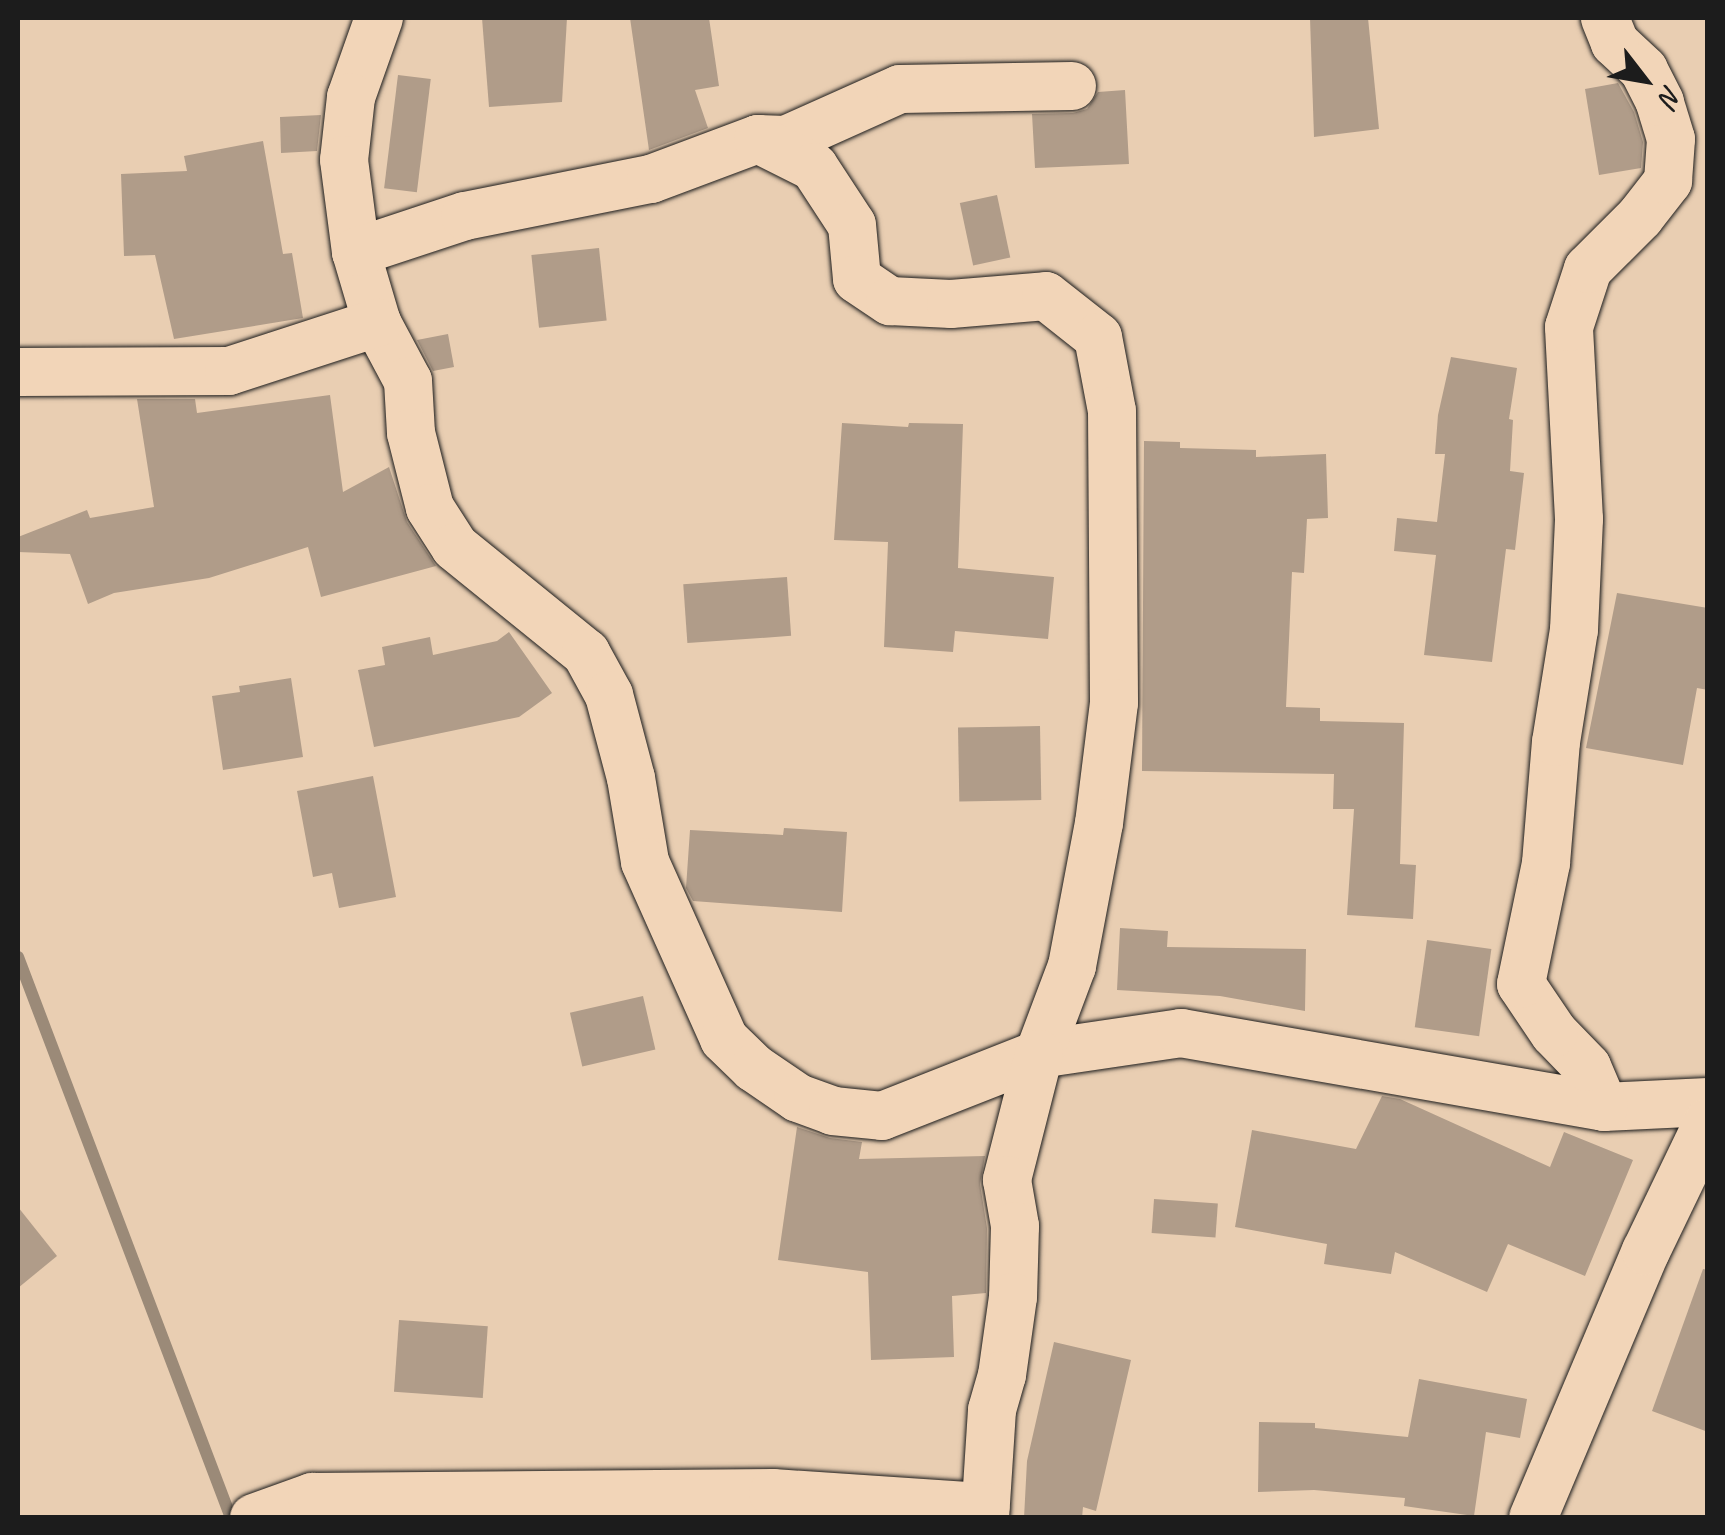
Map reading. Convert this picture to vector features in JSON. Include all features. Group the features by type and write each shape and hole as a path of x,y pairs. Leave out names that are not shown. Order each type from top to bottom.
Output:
{"street":[{"path":"379,18 351,97 344,160 356,252 377,323 408,382 411,433 430,508 469,559 586,653 609,695 631,778 644,862 724,1038 754,1068 798,1098 833,1112 882,1116 1038,1054 1181,1033 1604,1107 1708,1102"},
{"path":"1604,1107 1587,1067 1554,1032 1521,984 1546,863 1556,742 1574,630 1580,519 1570,326 1588,269 1640,217 1668,180 1671,139 1660,102 1644,70 1616,43 1605,18"},
{"path":"356,252 465,216 652,179 758,139 786,140 900,89 1072,86"},
{"path":"254,1518 312,1497 432,1495 773,1493 986,1512 992,1410 1002,1375 1013,1297 1015,1226 1007,1180 1038,1054 1072,966 1099,823 1114,704 1112,411 1098,337 1046,296 951,304 890,301 857,279 852,225 814,167 758,139"},
{"path":"18,372 229,371 377,323"},
{"path":"1534,1518 1646,1251 1708,1122"}],"building":[{"path":"482,18 567,18 562,102 489,107"},
{"path":"630,18 709,18 719,86 695,90 708,128 649,150"},
{"path":"1310,18 1368,18 1379,129 1314,137"},
{"path":"398,75 431,79 417,192 384,188"},
{"path":"1618,83 1634,112 1643,142 1641,168 1599,175 1585,89"},
{"path":"1125,90 1129,164 1035,168 1032,114 1073,113 1087,109 1098,92"},
{"path":"321,115 317,151 281,153 280,117"},
{"path":"263,141 283,254 292,253 303,318 174,339 155,255 124,256 121,174 187,171 184,156"},
{"path":"997,195 1010,258 973,266 960,203"},
{"path":"599,248 607,321 539,328 531,255"},
{"path":"448,334 454,367 433,371 417,340"},
{"path":"1451,357 1517,368 1509,419 1513,420 1510,471 1524,473 1515,550 1506,549 1492,662 1424,655 1436,555 1394,551 1397,518 1437,522 1445,454 1435,454 1438,415"},
{"path":"330,395 343,492 389,467 407,522 436,566 321,597 308,547 209,578 114,593 88,604 70,554 18,552 18,537 87,510 90,518 154,507 137,399 195,399 197,413"},
{"path":"842,423 908,427 909,423 963,424 958,568 1054,577 1048,639 955,631 953,652 884,647 888,542 834,540"},
{"path":"1144,441 1180,442 1180,448 1256,450 1256,457 1326,454 1328,518 1307,519 1304,573 1292,572 1286,707 1320,708 1320,721 1404,723 1400,864 1416,865 1413,919 1347,915 1354,809 1333,809 1334,774 1142,771"},
{"path":"787,577 791,636 687,643 683,584"},
{"path":"1617,593 1708,608 1708,690 1697,688 1683,765 1586,748"},
{"path":"509,632 552,693 519,717 374,747 358,670 385,665 382,647 430,637 433,655 497,641"},
{"path":"291,678 303,757 223,770 212,696 240,692 239,686"},
{"path":"1040,726 1041,800 959,801 958,727"},
{"path":"373,776 396,897 339,908 332,873 313,877 297,791"},
{"path":"784,828 847,832 842,912 693,901 686,888 690,830 783,835"},
{"path":"1120,928 1168,931 1167,947 1306,949 1305,1011 1220,996 1117,990"},
{"path":"1427,940 1491,949 1479,1036 1415,1027"},
{"path":"643,996 655,1050 582,1066 570,1013"},
{"path":"1382,1096 1400,1099 1550,1167 1564,1132 1633,1160 1585,1276 1508,1244 1487,1292 1395,1252 1391,1274 1324,1264 1327,1244 1235,1227 1252,1130 1356,1149"},
{"path":"797,1127 830,1138 862,1142 859,1159 985,1156 980,1184 987,1228 986,1293 952,1296 954,1357 871,1360 868,1272 778,1260"},
{"path":"1154,1199 1218,1203 1215,1237 1152,1233"},
{"path":"18,1207 57,1256 18,1288"},
{"path":"1703,1269 1708,1270 1708,1432 1652,1411"},
{"path":"399,1320 488,1326 483,1398 394,1392"},
{"path":"1054,1342 1131,1360 1096,1511 1083,1507 1082,1518 1024,1518 1027,1461"},
{"path":"1419,1379 1527,1399 1520,1438 1486,1432 1474,1516 1404,1506 1405,1498 1314,1490 1258,1492 1259,1422 1315,1423 1315,1428 1408,1437"}],"waterway":[{"path":"18,957 231,1518"}]}
